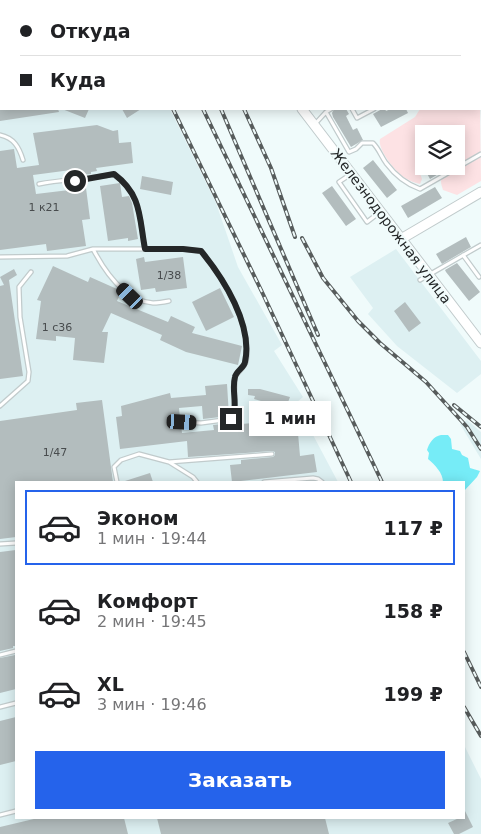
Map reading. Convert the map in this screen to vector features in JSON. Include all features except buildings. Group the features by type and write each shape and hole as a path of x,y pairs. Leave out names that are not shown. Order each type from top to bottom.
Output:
{"street":[{"name":"Железнодорожная улица","path":"303,110 481,343"},
{"path":"401,239 481,192"}],"lane":[{"path":"314,125 329,110"},
{"path":"353,110 357,118 372,110"},
{"path":"326,112 348,152 356,149 362,143 373,143 386,163 407,184 420,189 481,154"},
{"path":"0,135 13,139 20,150 23,160"},
{"path":"39,184 55,181 93,179 114,174 124,182 136,199 145,249"},
{"path":"351,174 339,182 366,222 380,212"},
{"path":"420,280 481,245"},
{"path":"93,249 103,268 130,296 152,303 169,301"},
{"path":"0,257 68,256 93,249 183,249 201,251 224,282 241,319 247,343 245,365 235,378 234,414 231,419 202,423 182,422"},
{"path":"463,255 479,277"},
{"path":"0,406 28,381 29,372 20,317 20,287 31,272"},
{"path":"117,481 114,467 120,460 139,454 169,462 196,481"},
{"path":"169,462 272,454"},
{"path":"276,481 313,478 321,481"},
{"path":"0,544 15,543"},
{"path":"0,655 15,651"},
{"path":"0,707 15,703"},
{"path":"0,815 15,811"}],"shaded area":[{"path":"0,110 170,110 216,203 238,267 282,345 274,351 303,397 296,403 337,481 15,481 15,819 465,819 465,747 481,779 481,834 0,834"},
{"path":"419,110 480,110 481,181 457,195 443,190 441,179 443,175 465,175 465,125 415,125 415,175 421,175 422,179 420,184 401,175 392,166 381,149 380,139 415,117"},
{"path":"396,249 481,361 481,374 457,393 397,346 368,314 373,308 350,277"},
{"path":"467,420 481,432 481,459 460,424"}],"water":[{"path":"448,435 451,439 452,449 460,451 462,455 468,458 470,468 480,471 465,490 465,481 443,481 440,472 428,459 429,453 427,450 429,445 438,436"}],"railway":[{"path":"173,110 351,481"},
{"path":"203,110 382,481"},
{"path":"221,110 318,335"},
{"path":"244,110 271,168 295,237"},
{"path":"302,238 323,278 358,321 380,343 426,382 467,427 481,449"},
{"path":"454,405 481,427"},
{"path":"465,654 481,687"},
{"path":"465,709 481,736"}],"route":[{"path":"75,181 114,174 124,182 136,199 145,249 201,251 218,272 241,319 247,343 245,365 235,378 234,414 231,419"}]}
